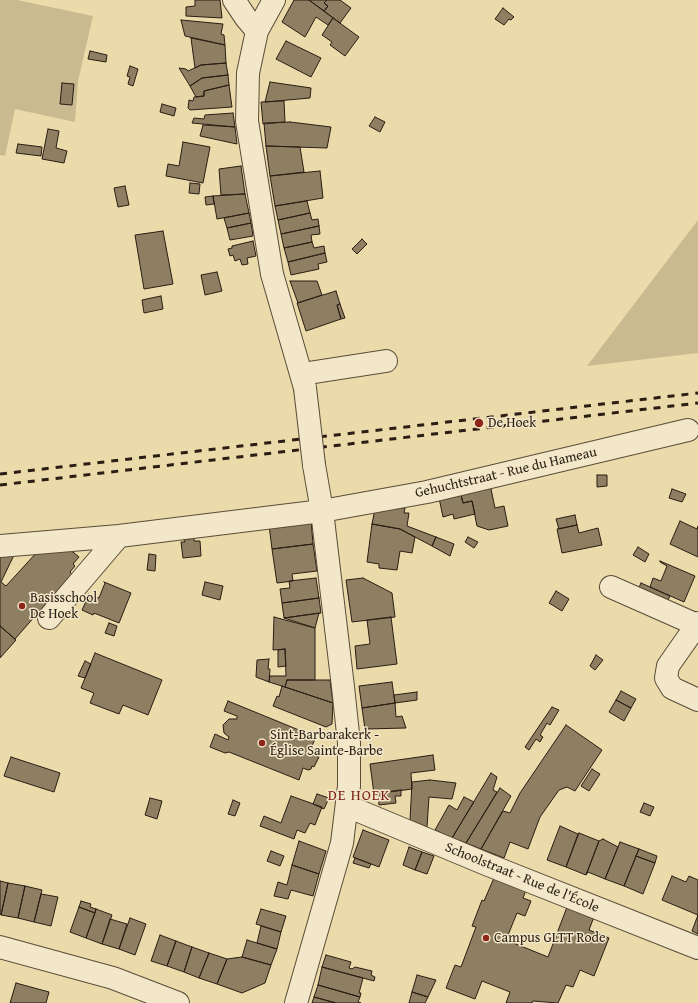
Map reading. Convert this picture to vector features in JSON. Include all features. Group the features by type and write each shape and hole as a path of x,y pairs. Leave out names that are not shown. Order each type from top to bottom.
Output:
{"street":[{"path":"234,0 246,18 258,31"},
{"path":"274,0 258,31 248,73 247,121 272,274 304,381 314,465 322,511 349,743 349,786 342,843 296,1003"},
{"path":"304,381 386,361"},
{"name":"Gehuchtstraat - Rue du Hameau","path":"0,546 120,536 322,511 427,492 688,430"},
{"path":"49,618 120,536"},
{"path":"611,587 697,624 668,666 666,678 672,688 698,700"},
{"name":"Schoolstraat - Rue de l'École","path":"347,806 486,864 698,948"},
{"path":"0,947 113,978 132,995 178,1003"}],"shaded area":[{"path":"0,0 17,0 93,16 78,81 75,122 15,109 5,156 0,155"},
{"path":"698,220 698,353 587,366"}],"building":[{"path":"195,0 220,0 222,18 186,16 186,7 195,6"},
{"path":"294,0 309,0 333,18 328,25 316,17 305,37 282,22"},
{"path":"309,0 327,0 324,3 328,6 324,11"},
{"path":"327,0 340,0 351,8 340,23 324,11 328,6 324,3"},
{"path":"503,8 514,17 511,20 509,19 504,25 495,19"},
{"path":"333,18 359,37 345,56 330,45 332,42 322,35"},
{"path":"181,20 223,24 221,34 224,35 225,45 185,36"},
{"path":"191,38 225,45 226,63 201,65 195,68"},
{"path":"286,41 321,58 311,77 276,59"},
{"path":"90,51 107,55 106,62 88,59"},
{"path":"226,63 228,75 202,78 190,86 179,68 186,69 188,71 201,65"},
{"path":"130,66 138,69 133,86 128,84 130,77 127,76"},
{"path":"228,75 229,85 204,91 204,96 196,97 190,86 202,78"},
{"path":"270,82 311,88 310,98 265,102"},
{"path":"62,83 74,84 72,105 60,104"},
{"path":"229,85 232,107 190,110 188,108 189,100 193,101 194,97 204,96 204,91"},
{"path":"284,101 285,122 263,124 261,102"},
{"path":"162,104 176,108 174,116 160,112"},
{"path":"233,113 235,127 192,123 194,118 204,119 205,115"},
{"path":"375,117 385,122 380,132 369,126"},
{"path":"290,122 331,127 327,148 266,146 264,123"},
{"path":"203,125 235,127 237,144 200,136"},
{"path":"48,129 59,131 56,148 67,151 64,163 42,159"},
{"path":"183,142 210,147 203,183 166,176 168,164 179,166"},
{"path":"18,144 42,147 41,156 16,153"},
{"path":"266,146 300,147 304,172 270,176"},
{"path":"241,166 245,194 221,195 219,169"},
{"path":"320,171 323,198 275,206 270,176"},
{"path":"190,183 200,184 199,194 189,193"},
{"path":"125,186 129,205 118,207 114,188"},
{"path":"245,194 249,213 217,219 213,196"},
{"path":"213,196 214,204 206,205 205,197"},
{"path":"307,201 310,213 278,220 275,206"},
{"path":"249,213 251,223 227,228 224,218"},
{"path":"310,213 312,220 318,219 319,226 281,234 278,220"},
{"path":"251,223 253,236 230,240 227,228"},
{"path":"319,226 320,234 311,235 312,242 284,248 281,234"},
{"path":"163,231 173,284 144,289 135,235"},
{"path":"362,239 367,244 357,254 352,249"},
{"path":"253,241 256,256 247,258 248,264 242,265 240,259 235,261 233,255 230,256 228,249 232,248 232,246"},
{"path":"312,242 314,248 324,246 325,253 288,262 284,248"},
{"path":"325,253 327,262 318,264 319,269 291,275 288,262"},
{"path":"217,272 222,291 205,295 201,275"},
{"path":"290,281 317,281 322,295 298,303"},
{"path":"336,291 340,304 337,305 341,319 306,331 297,303"},
{"path":"161,296 163,309 144,313 142,300"},
{"path":"340,304 345,318 341,319 337,305"},
{"path":"597,475 607,475 607,486 597,487"},
{"path":"490,484 495,508 504,506 508,526 489,530 477,526 472,501 463,503 460,491"},
{"path":"672,489 686,494 682,502 669,498"},
{"path":"460,491 463,503 472,501 475,514 454,519 453,514 443,517 439,498"},
{"path":"402,504 402,508 405,508 404,513 409,513 407,526 436,537 432,546 400,529 372,524 375,509"},
{"path":"575,515 577,525 559,529 556,519"},
{"path":"311,520 313,544 272,549 269,525"},
{"path":"680,521 697,529 698,526 698,557 670,544"},
{"path":"372,524 400,529 415,537 412,553 400,551 397,570 379,568 379,564 367,562"},
{"path":"577,525 579,533 598,528 602,545 562,553 557,529"},
{"path":"436,537 454,544 450,556 432,546"},
{"path":"468,537 478,542 474,548 465,542"},
{"path":"194,538 194,541 200,541 201,556 183,558 181,542"},
{"path":"313,544 317,571 292,574 293,581 277,583 272,549"},
{"path":"638,547 649,554 645,562 633,555"},
{"name":"Basisschool De Hoek","path":"68,548 79,557 73,564 75,566 70,572 72,574 15,639 0,626 0,554 15,553 1,582 6,586 38,551"},
{"path":"149,554 156,555 155,571 147,570"},
{"path":"660,561 695,576 684,602 650,587 653,578 661,581 667,566"},
{"path":"316,578 319,598 282,603 280,589 290,588 289,581"},
{"path":"363,578 392,593 395,617 352,622 346,580"},
{"path":"104,582 131,593 119,623 82,610 89,595 88,594 99,598 105,583"},
{"path":"205,582 223,586 220,600 202,595"},
{"path":"641,583 670,596 666,604 637,592"},
{"path":"556,591 569,599 562,611 549,603"},
{"path":"319,598 321,613 284,618 282,603"},
{"path":"319,613 315,628 284,618"},
{"path":"274,617 315,628 315,680 287,680 285,687 269,682 270,676 286,676 285,649 273,650"},
{"path":"391,617 397,664 357,669 355,646 370,644 367,620"},
{"path":"109,623 117,626 114,636 105,633"},
{"path":"0,626 16,640 0,658"},
{"path":"285,649 286,666 278,667 278,650"},
{"path":"95,653 162,680 148,715 123,705 119,714 90,703 94,693 81,688"},
{"path":"596,655 603,660 595,670 590,666"},
{"path":"269,659 269,682 256,677 257,660"},
{"path":"85,661 91,664 85,678 78,676"},
{"path":"287,680 330,680 333,703 285,687"},
{"path":"392,682 395,703 362,708 359,686"},
{"path":"282,686 333,703 332,724 326,727 273,706 277,696 279,697"},
{"path":"621,691 636,699 631,708 616,700"},
{"path":"417,692 417,700 395,703 394,695"},
{"path":"616,700 631,708 624,721 609,712"},
{"name":"Sint-Barbarakerk - Église Sainte-Barbe","path":"228,701 316,737 311,748 314,749 314,755 319,757 314,767 312,766 311,769 308,770 303,768 299,780 229,752 225,753 210,747 215,734 228,740 229,737 224,733 223,725 229,719 237,719 237,716 224,711"},
{"path":"395,703 396,717 402,716 406,728 365,729 362,708"},
{"path":"552,707 559,710 550,725 547,723 540,735 543,737 540,742 536,739 529,750 525,747"},
{"path":"566,725 602,750 575,791 567,787 559,790 540,817 528,849 510,842 504,858 481,849 503,811 510,813 520,793"},
{"path":"433,755 435,770 411,773 412,789 374,794 370,764"},
{"path":"11,757 60,773 54,792 4,776"},
{"path":"592,769 600,774 589,791 581,786"},
{"path":"491,773 497,777 493,790 497,792 466,843 452,838"},
{"path":"430,780 456,783 452,799 429,797 427,827 410,820 412,782"},
{"path":"500,788 511,796 481,849 466,843"},
{"path":"401,790 401,796 395,796 396,803 379,805 378,793"},
{"path":"317,794 329,798 324,809 313,804"},
{"path":"291,796 322,807 315,825 310,823 305,833 297,830 294,839 260,826 264,816 281,823"},
{"path":"464,797 474,802 452,838 435,830 449,805 457,810"},
{"path":"150,798 162,801 157,819 145,815"},
{"path":"233,800 240,803 235,816 228,814"},
{"path":"644,803 654,807 650,816 640,812"},
{"path":"560,826 578,834 566,867 547,860"},
{"path":"363,830 389,840 379,867 353,857"},
{"path":"579,833 599,841 586,875 566,867"},
{"path":"603,839 618,847 605,879 588,872 586,875 599,841"},
{"path":"299,841 326,851 319,874 292,865"},
{"path":"620,842 639,849 624,886 605,879"},
{"path":"409,847 422,852 415,870 403,865"},
{"path":"639,849 657,856 655,863 636,856"},
{"path":"271,851 284,856 280,866 267,861"},
{"path":"422,852 434,856 427,874 415,870"},
{"path":"636,856 655,863 643,894 624,886"},
{"path":"355,858 371,864 369,868 353,863"},
{"path":"292,865 319,874 313,896 291,890 288,899 274,896 278,882 287,885"},
{"path":"672,876 686,882 689,876 698,880 698,915 662,900"},
{"path":"494,878 526,890 523,898 531,901 525,916 517,913 506,940 548,957 567,907 594,917 589,930 609,938 594,976 580,970 573,987 566,985 558,1003 533,1001 532,1003 506,1003 510,992 482,981 475,999 446,988 455,965 461,967 476,927 472,926 482,900 484,901"},
{"path":"0,881 8,883 1,915 0,914"},
{"path":"8,883 25,886 18,918 1,915"},
{"path":"25,886 42,890 34,922 18,918"},
{"path":"41,894 58,897 51,926 34,922"},
{"path":"81,901 91,904 90,907 96,909 95,913 79,907"},
{"path":"79,907 95,913 86,938 70,932"},
{"path":"96,909 112,915 102,944 86,938"},
{"path":"261,909 286,916 281,932 256,924"},
{"path":"698,915 698,934 692,931"},
{"path":"130,918 146,924 135,955 119,949"},
{"path":"110,919 127,924 119,949 102,944"},
{"path":"261,926 281,932 277,949 257,943"},
{"path":"160,935 176,941 167,966 151,961"},
{"path":"247,940 277,949 271,965 242,957"},
{"path":"176,941 192,947 184,972 167,966"},
{"path":"192,947 209,953 199,978 184,972"},
{"path":"209,953 227,959 217,984 199,978"},
{"path":"326,955 351,962 349,968 352,969 355,967 372,971 371,975 375,977 374,981 322,967"},
{"path":"242,957 271,965 265,983 242,993 217,984 227,959"},
{"path":"322,967 363,978 359,993 361,993 360,997 318,985"},
{"path":"417,975 436,980 428,997 412,992"},
{"path":"16,983 49,992 46,1003 10,1003"},
{"path":"318,985 360,997 358,1002 361,1003 336,1003 314,997"},
{"path":"412,992 428,997 425,1003 409,1003"},
{"path":"314,997 336,1003 312,1003"}],"railway":[{"path":"0,474 698,393"},
{"path":"0,485 698,403"}],"place":[{"name":"De Hoek","path":"479,423"},
{"name":"Basisschool De Hoek","path":"22,606"},
{"name":"Sint-Barbarakerk - Église Sainte-Barbe","path":"262,743"},
{"name":"Campus GLTT Rode","path":"486,938"}],"district":[{"name":"DE HOEK","path":"359,796"}]}
